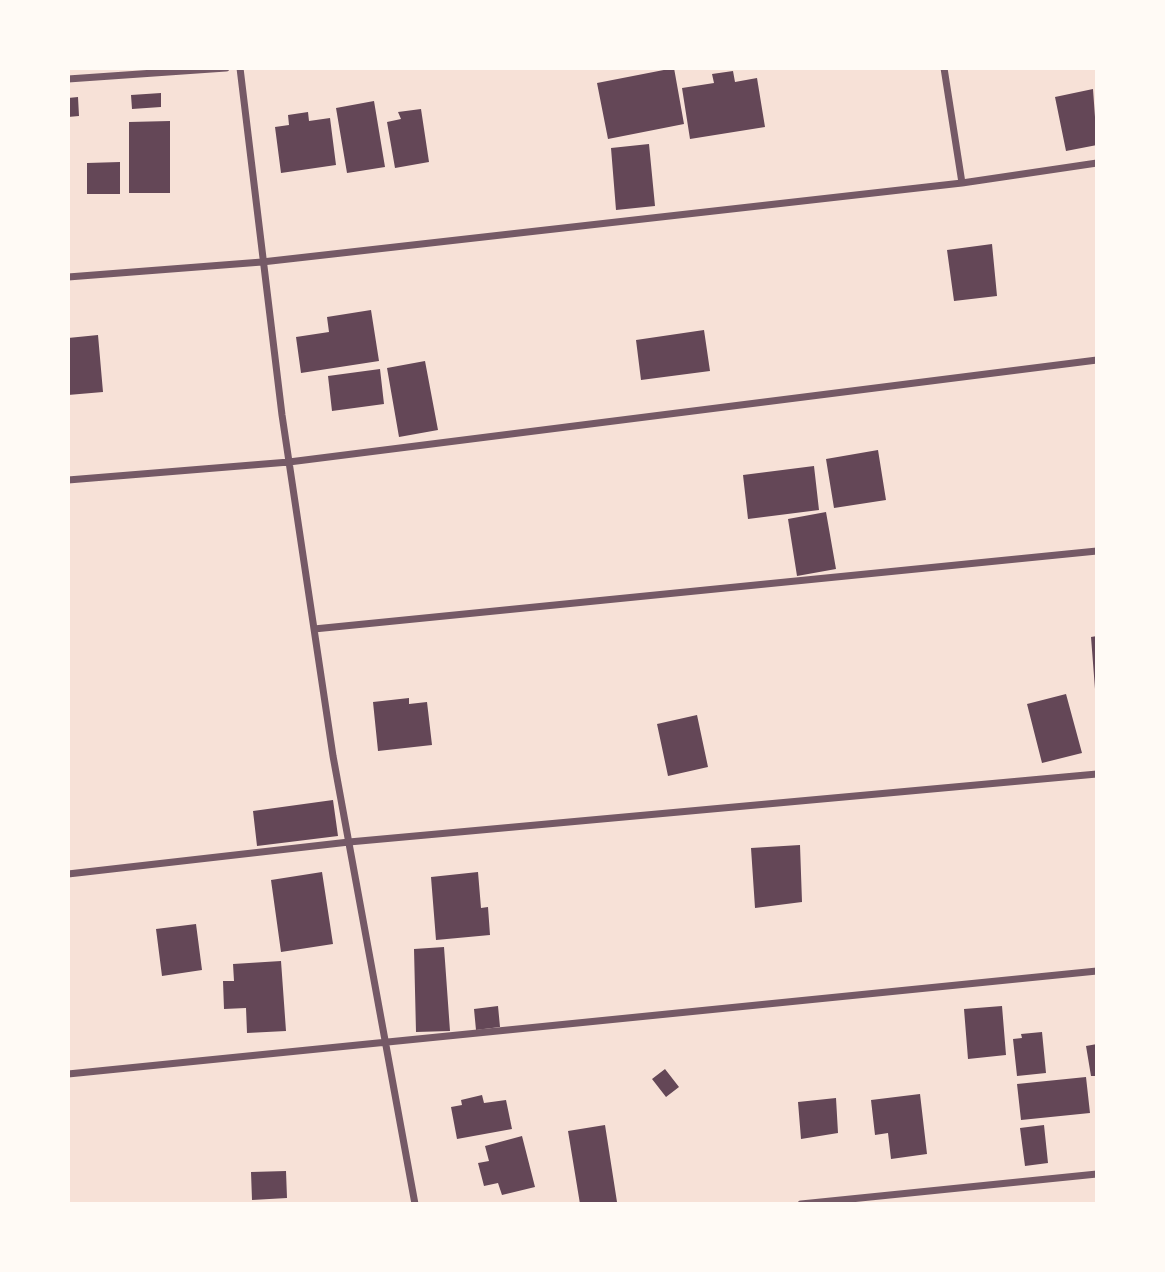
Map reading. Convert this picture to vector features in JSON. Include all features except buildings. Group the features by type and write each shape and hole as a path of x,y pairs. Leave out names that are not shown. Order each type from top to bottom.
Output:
{"street":[{"path":"68,79 226,68"},
{"path":"240,68 262,261 314,629 349,842 415,1204"},
{"path":"944,68 962,183"},
{"path":"68,277 262,261 962,183 1097,163"},
{"path":"68,480 289,462 1097,360"},
{"path":"314,629 1097,551"},
{"path":"68,874 349,842 1097,774"},
{"path":"68,1074 1097,971"},
{"path":"801,1204 1097,1174"}]}
